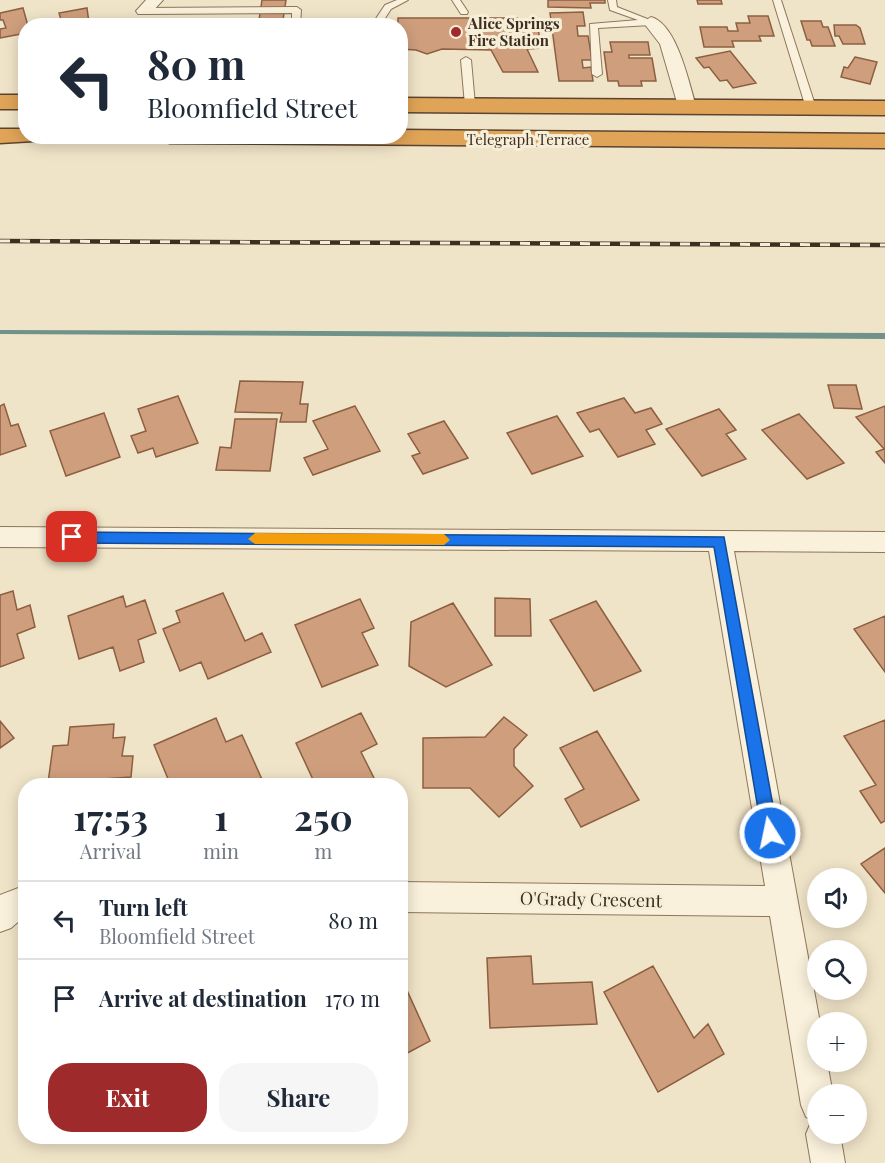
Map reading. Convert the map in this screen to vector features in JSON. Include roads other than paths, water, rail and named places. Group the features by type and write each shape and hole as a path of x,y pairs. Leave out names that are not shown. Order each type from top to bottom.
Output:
{"highway":[{"path":"0,102 18,102"},
{"name":"Telegraph Terrace","path":"408,105 885,108"},
{"path":"436,138 437,105"},
{"path":"0,136 18,136"},
{"name":"Telegraph Terrace","path":"408,138 885,141"}],"street":[{"path":"651,22 668,43 687,106"},
{"path":"0,537 885,542"},
{"path":"720,541 814,1084"},
{"name":"O'Grady Crescent","path":"408,897 782,900"},
{"path":"0,917 12,905 18,903"},
{"path":"825,1144 828,1163"}],"lane":[{"path":"380,18 388,7 405,0"},
{"path":"456,0 464,12"},
{"path":"612,0 614,8 651,22"},
{"path":"777,0 811,108"},
{"path":"149,6 193,14 297,10 296,18"},
{"path":"597,74 593,26 651,22"},
{"path":"466,60 470,105"}],"waterway":[{"path":"0,332 885,336"}],"railway":[{"path":"0,241 885,245"}],"place":[{"name":"Alice Springs Fire Station","path":"456,32"}]}
